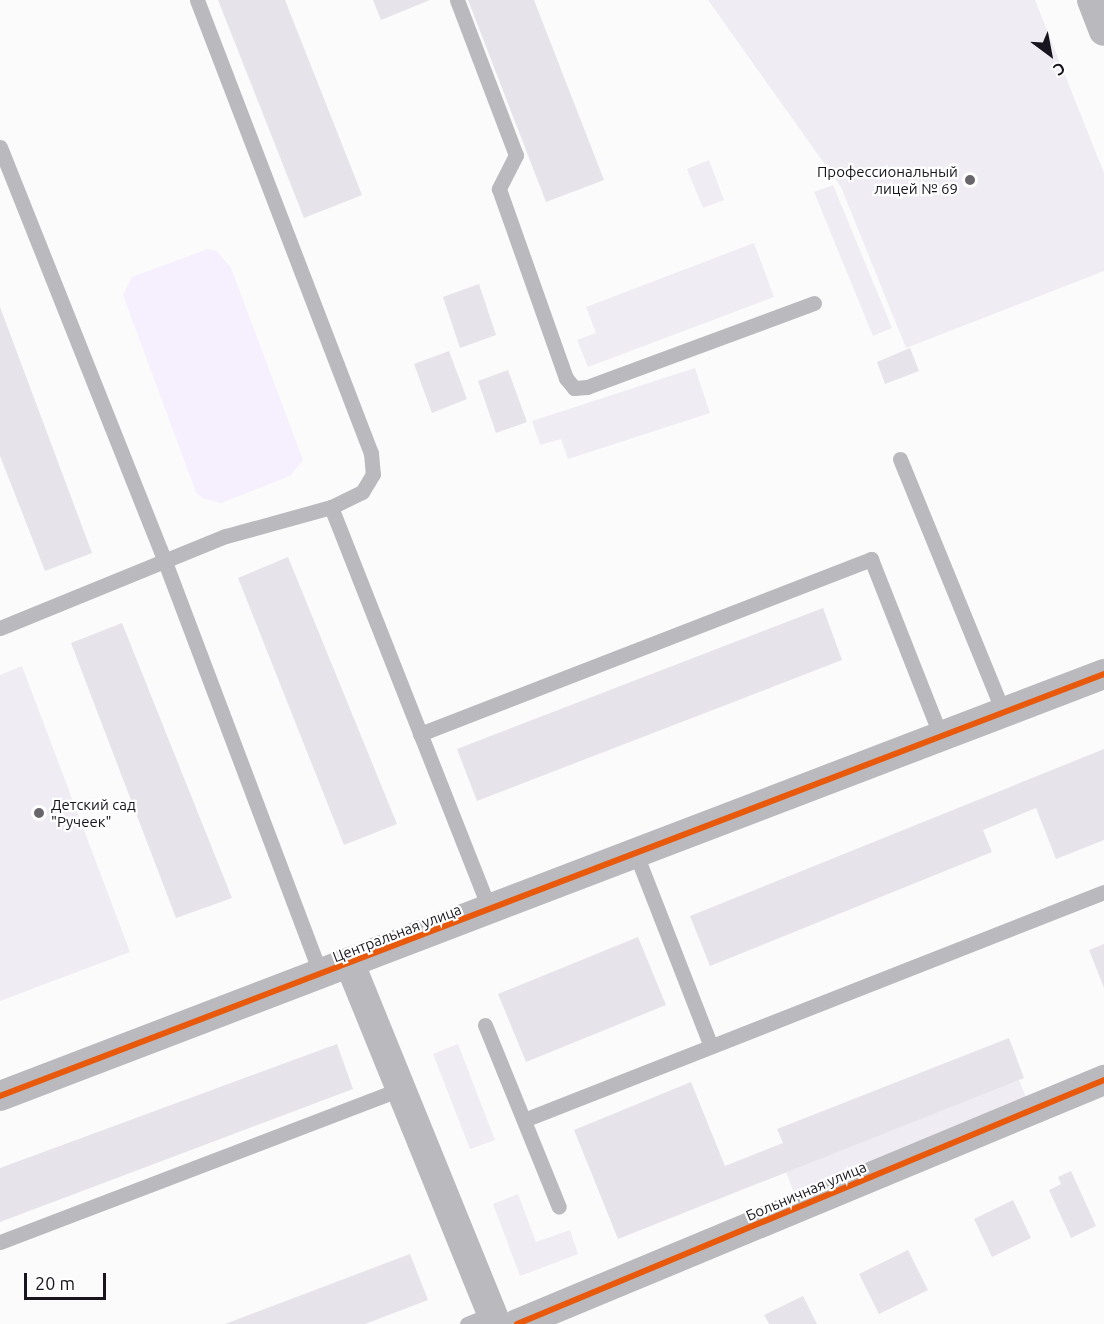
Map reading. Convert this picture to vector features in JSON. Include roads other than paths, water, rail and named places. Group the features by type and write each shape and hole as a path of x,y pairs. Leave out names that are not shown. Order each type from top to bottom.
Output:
{"street":[{"path":"1092,0 1104,30"},
{"name":"Центральная улица","path":"0,1096 942,739 1104,674"},
{"path":"350,964 493,1322"},
{"name":"Больничная улица","path":"493,1322 1104,1080"}],"lane":[{"path":"0,628 226,536 330,507 362,492 373,474 371,453 197,0"},
{"path":"457,0 516,155 499,189 566,378 574,388 587,387 814,303"},
{"path":"0,147 165,562 321,974"},
{"path":"900,459 1004,714"},
{"path":"330,507 490,910"},
{"path":"420,734 872,559 942,739"},
{"path":"636,854 711,1046"},
{"path":"524,1120 1104,892"},
{"path":"485,1025 559,1207"},
{"path":"0,1242 400,1089"}],"place":[{"name":"Профессиональный лицей № 69","path":"970,180"},
{"name":"Детский сад \"Ручеек\"","path":"39,813"}]}
